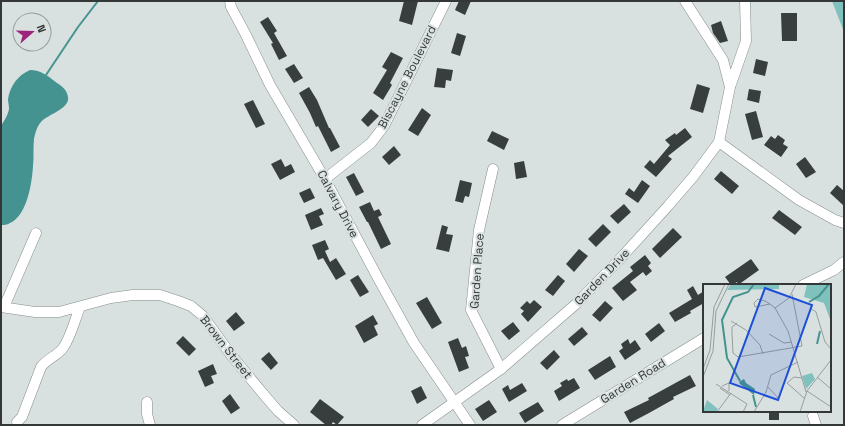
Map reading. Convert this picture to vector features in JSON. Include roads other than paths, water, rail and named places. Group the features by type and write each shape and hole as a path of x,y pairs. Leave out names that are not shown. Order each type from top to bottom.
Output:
{"street":[{"name":"Calvary Drive","path":"230,1 231,7 270,85 325,179 414,343 454,402"},
{"name":"Biscayne Boulevard","path":"325,179 372,143 384,126 446,1"},
{"name":"Garden Drive","path":"685,1 723,60 730,88"},
{"name":"Garden Drive","path":"422,425 501,368 576,304 620,260 693,177 719,142 730,88 746,41 746,1"},
{"path":"719,142 799,200 835,220 844,223"},
{"name":"Garden Place","path":"493,169 479,230 471,310 501,368"},
{"path":"2,307 36,233"},
{"path":"805,284 834,270 844,262"},
{"name":"Brown Street","path":"2,307 35,312 59,312 111,298 133,295 160,295 191,306 203,316 265,396 278,411 294,425"},
{"path":"17,422 22,417 41,367 46,361 63,348 80,307"},
{"name":"Garden Road","path":"562,425 703,339"},
{"path":"147,402 147,414 150,425"},
{"path":"454,402 470,425"}],"waterway":[{"path":"46,75 78,27 98,1"}]}
